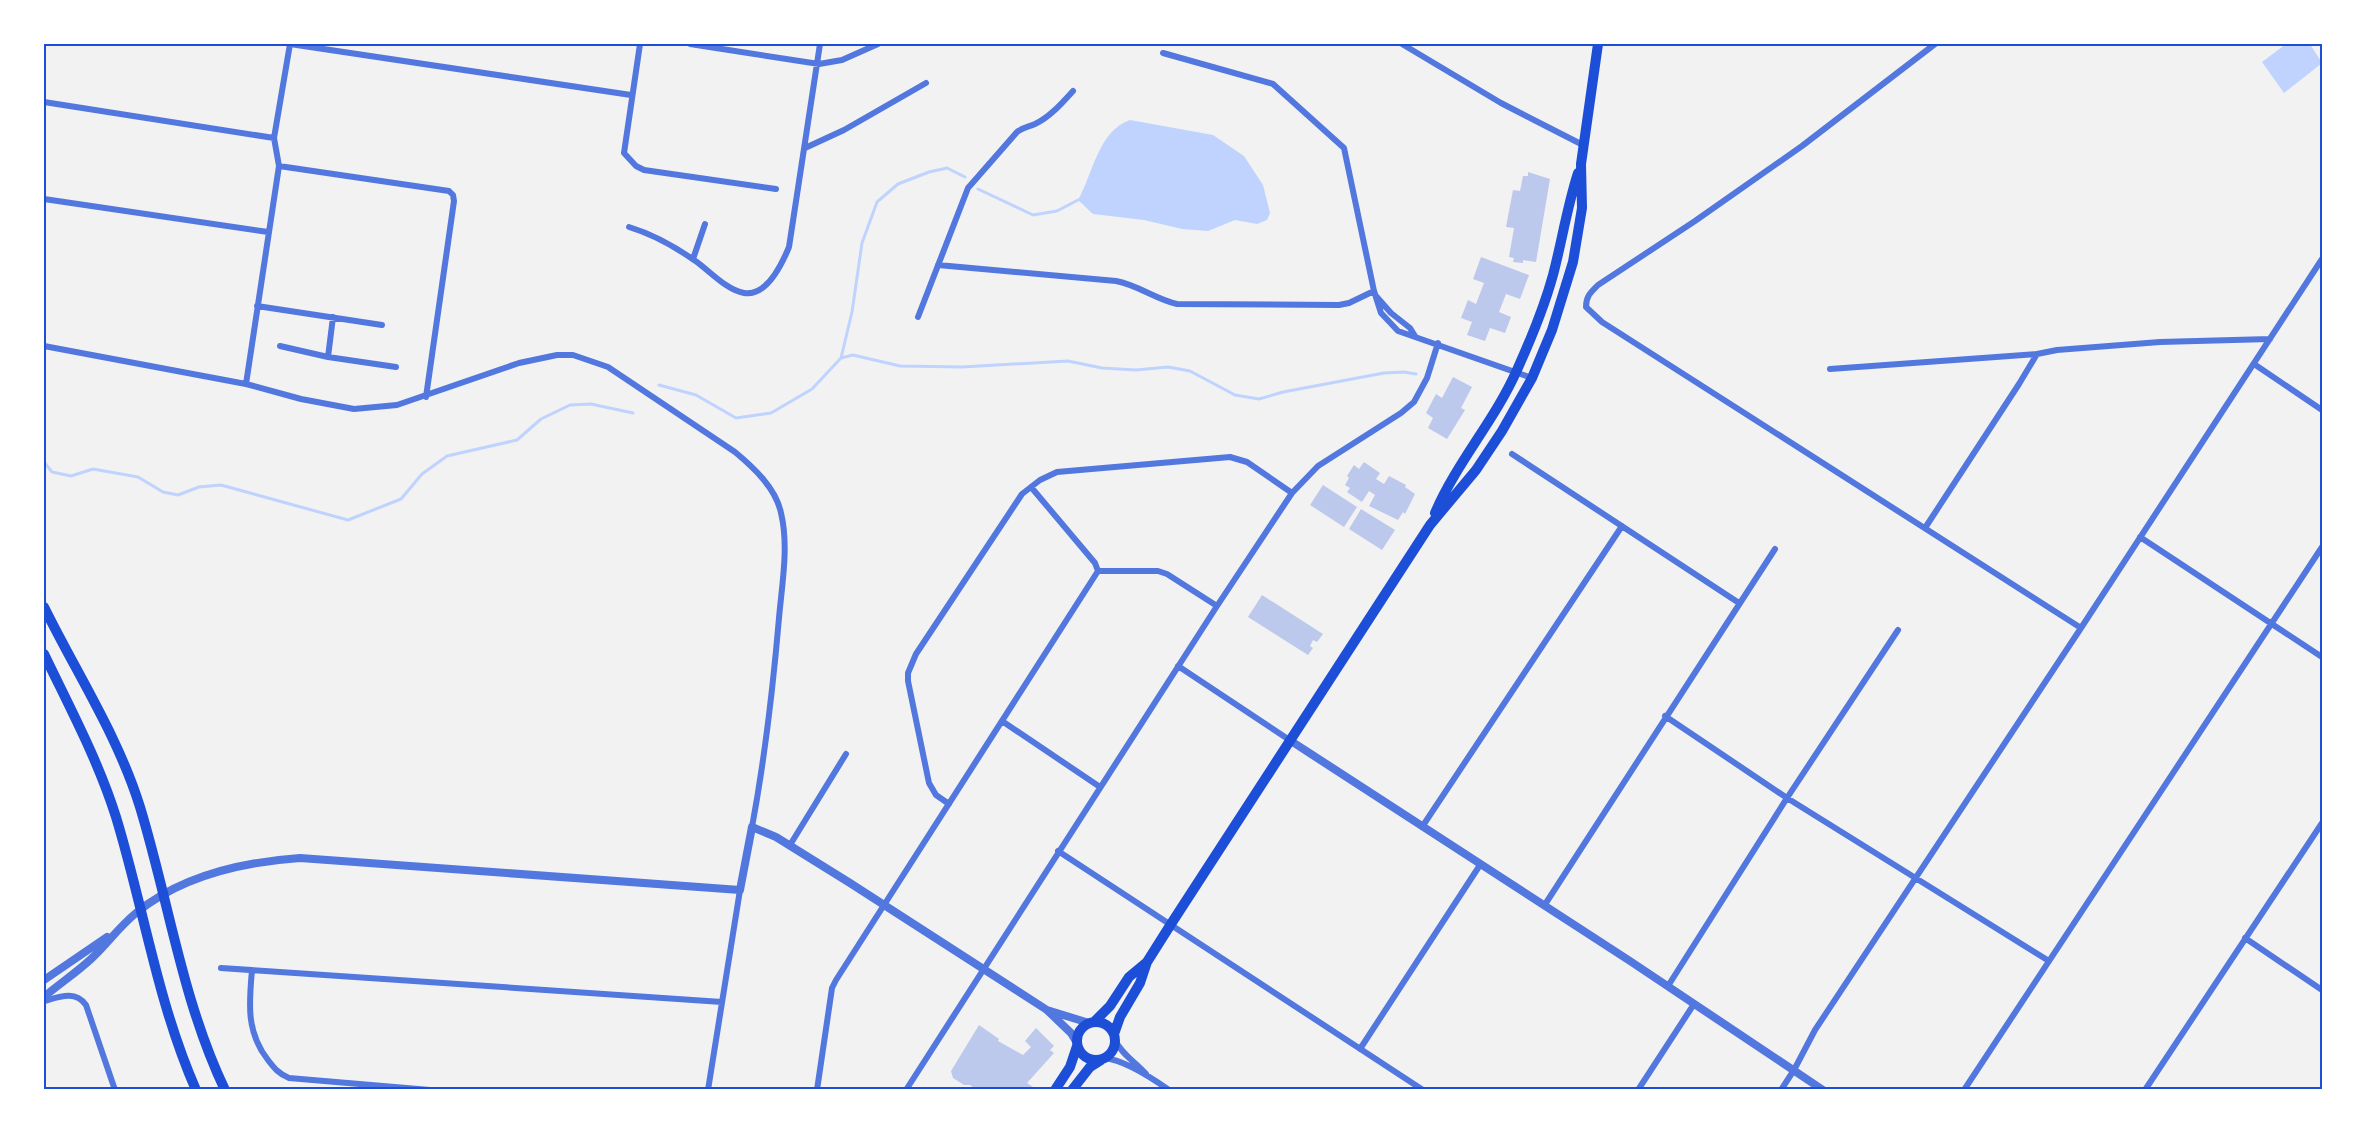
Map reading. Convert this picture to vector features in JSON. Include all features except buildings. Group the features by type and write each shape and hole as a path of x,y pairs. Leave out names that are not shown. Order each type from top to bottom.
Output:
{"main road":[{"path":"1072,1089 1090,1067 1112,1052 1120,1017 1140,983 1147,962 1430,525 1476,470 1532,378 1552,330 1573,262 1582,208 1583,145 1599,44"},
{"path":"1430,525 1444,492 1502,400 1536,326 1552,277 1568,205 1581,164"},
{"path":"44,607 104,718 125,767 152,848 176,948 199,1028 225,1089"},
{"path":"44,654 89,745 115,816 149,951 181,1055 196,1089"},
{"path":"1056,1089 1071,1067 1080,1030 1110,1006 1129,976 1147,962"},
{"path":"1092,1022 1108,1026 1114,1037"},
{"path":"1077,1044 1086,1058 1102,1059"}],"street":[{"path":"246,384 279,166 274,138 290,44 631,96"},
{"path":"640,44 624,153 636,166 644,170 776,189"},
{"path":"690,44 819,64 842,60 878,44"},
{"path":"629,227 650,234 693,259 733,289 744,293 754,293 764,286 784,260 789,247 819,64 820,44"},
{"path":"1402,44 1501,103 1583,145"},
{"path":"1935,44 1802,146 1598,285 1589,293 1586,307 1602,322 2081,628"},
{"path":"1163,53 1274,84 1344,148 1375,293 1381,313 1393,326 1406,334 1438,343 1532,378"},
{"path":"805,148 844,130 926,83"},
{"path":"918,317 968,188 1017,132 1056,109 1073,91"},
{"path":"44,102 274,138"},
{"path":"279,166 449,191 453,195 426,397"},
{"path":"44,199 268,232"},
{"path":"693,259 705,224"},
{"path":"1781,1089 1794,1070 1815,1029 1914,877 2081,628 2322,259"},
{"path":"938,266 1116,281 1138,287 1177,304 1339,305 1375,293"},
{"path":"257,306 382,325"},
{"path":"328,357 333,317"},
{"path":"1830,369 2037,354 2057,350 2160,342 2270,339"},
{"path":"906,1089 1292,493 1318,466 1401,413 1414,402 1427,378 1438,343"},
{"path":"44,346 246,384 301,399 354,409 397,405 426,397 519,363 557,355 573,355 608,368 640,388 735,452 763,479 773,493 781,511 784,567 766,750 740,890 708,1089"},
{"path":"280,346 328,357 396,368"},
{"path":"1925,528 2037,354"},
{"path":"2254,364 2322,410"},
{"path":"1512,454 1739,603"},
{"path":"949,804 936,795 928,783 908,674 916,654 1022,494 1057,472 1230,457 1247,462 1292,493"},
{"path":"1031,487 1095,562 1098,571"},
{"path":"1422,827 1622,526"},
{"path":"2140,537 2322,657"},
{"path":"1964,1089 2322,548"},
{"path":"1544,906 1665,716 1776,549"},
{"path":"1098,571 1158,571 1167,574 1217,606"},
{"path":"817,1089 832,988 840,972 1098,571"},
{"path":"1668,986 1787,798 1898,630"},
{"path":"1178,666 1822,1089"},
{"path":"1665,716 1787,798 2049,961"},
{"path":"1002,721 1100,787"},
{"path":"790,845 846,753"},
{"path":"2145,1089 2322,823"},
{"path":"752,827 790,845 1047,1010 1071,1034 1077,1044"},
{"path":"1058,851 1423,1089"},
{"path":"44,980 115,932 154,900 186,884 239,866 275,860 300,858 740,890"},
{"path":"1360,1048 1480,865"},
{"path":"44,997 90,960 115,932"},
{"path":"2246,938 2322,990"},
{"path":"221,968 722,1002"},
{"path":"252,970 250,1027 265,1056 282,1075 289,1078 430,1089"},
{"path":"44,989 62,982"},
{"path":"44,1001 74,995 82,999 115,1089"},
{"path":"1638,1089 1694,1004"},
{"path":"1047,1010 1092,1022"},
{"path":"1114,1037 1120,1049 1147,1075"},
{"path":"1102,1059 1113,1059 1147,1075 1169,1089"}],"water":[{"path":"2286,44 2310,44 2322,63 2284,93 2262,62"},
{"path":"1130,120 1213,135 1244,156 1263,185 1270,213 1267,220 1257,224 1235,220 1208,231 1182,229 1144,220 1093,214 1078,200 1103,143 1110,133"}],"waterway":[{"path":"659,385 696,395 736,418 771,413 812,389 841,358 852,312 862,243 877,202 898,184 929,172 947,168 965,177"},
{"path":"978,189 1033,215 1057,211 1078,200"},
{"path":"841,358 853,355 900,366 962,367 1068,361 1102,368 1136,370 1168,367 1190,371 1235,395 1259,399 1283,392 1384,373 1416,374"},
{"path":"44,462 52,472 71,476 93,469 138,477 163,492 178,495 199,487 221,485 348,520 401,499 422,474 447,456 517,440 541,419 570,405 591,404 633,413"}]}
